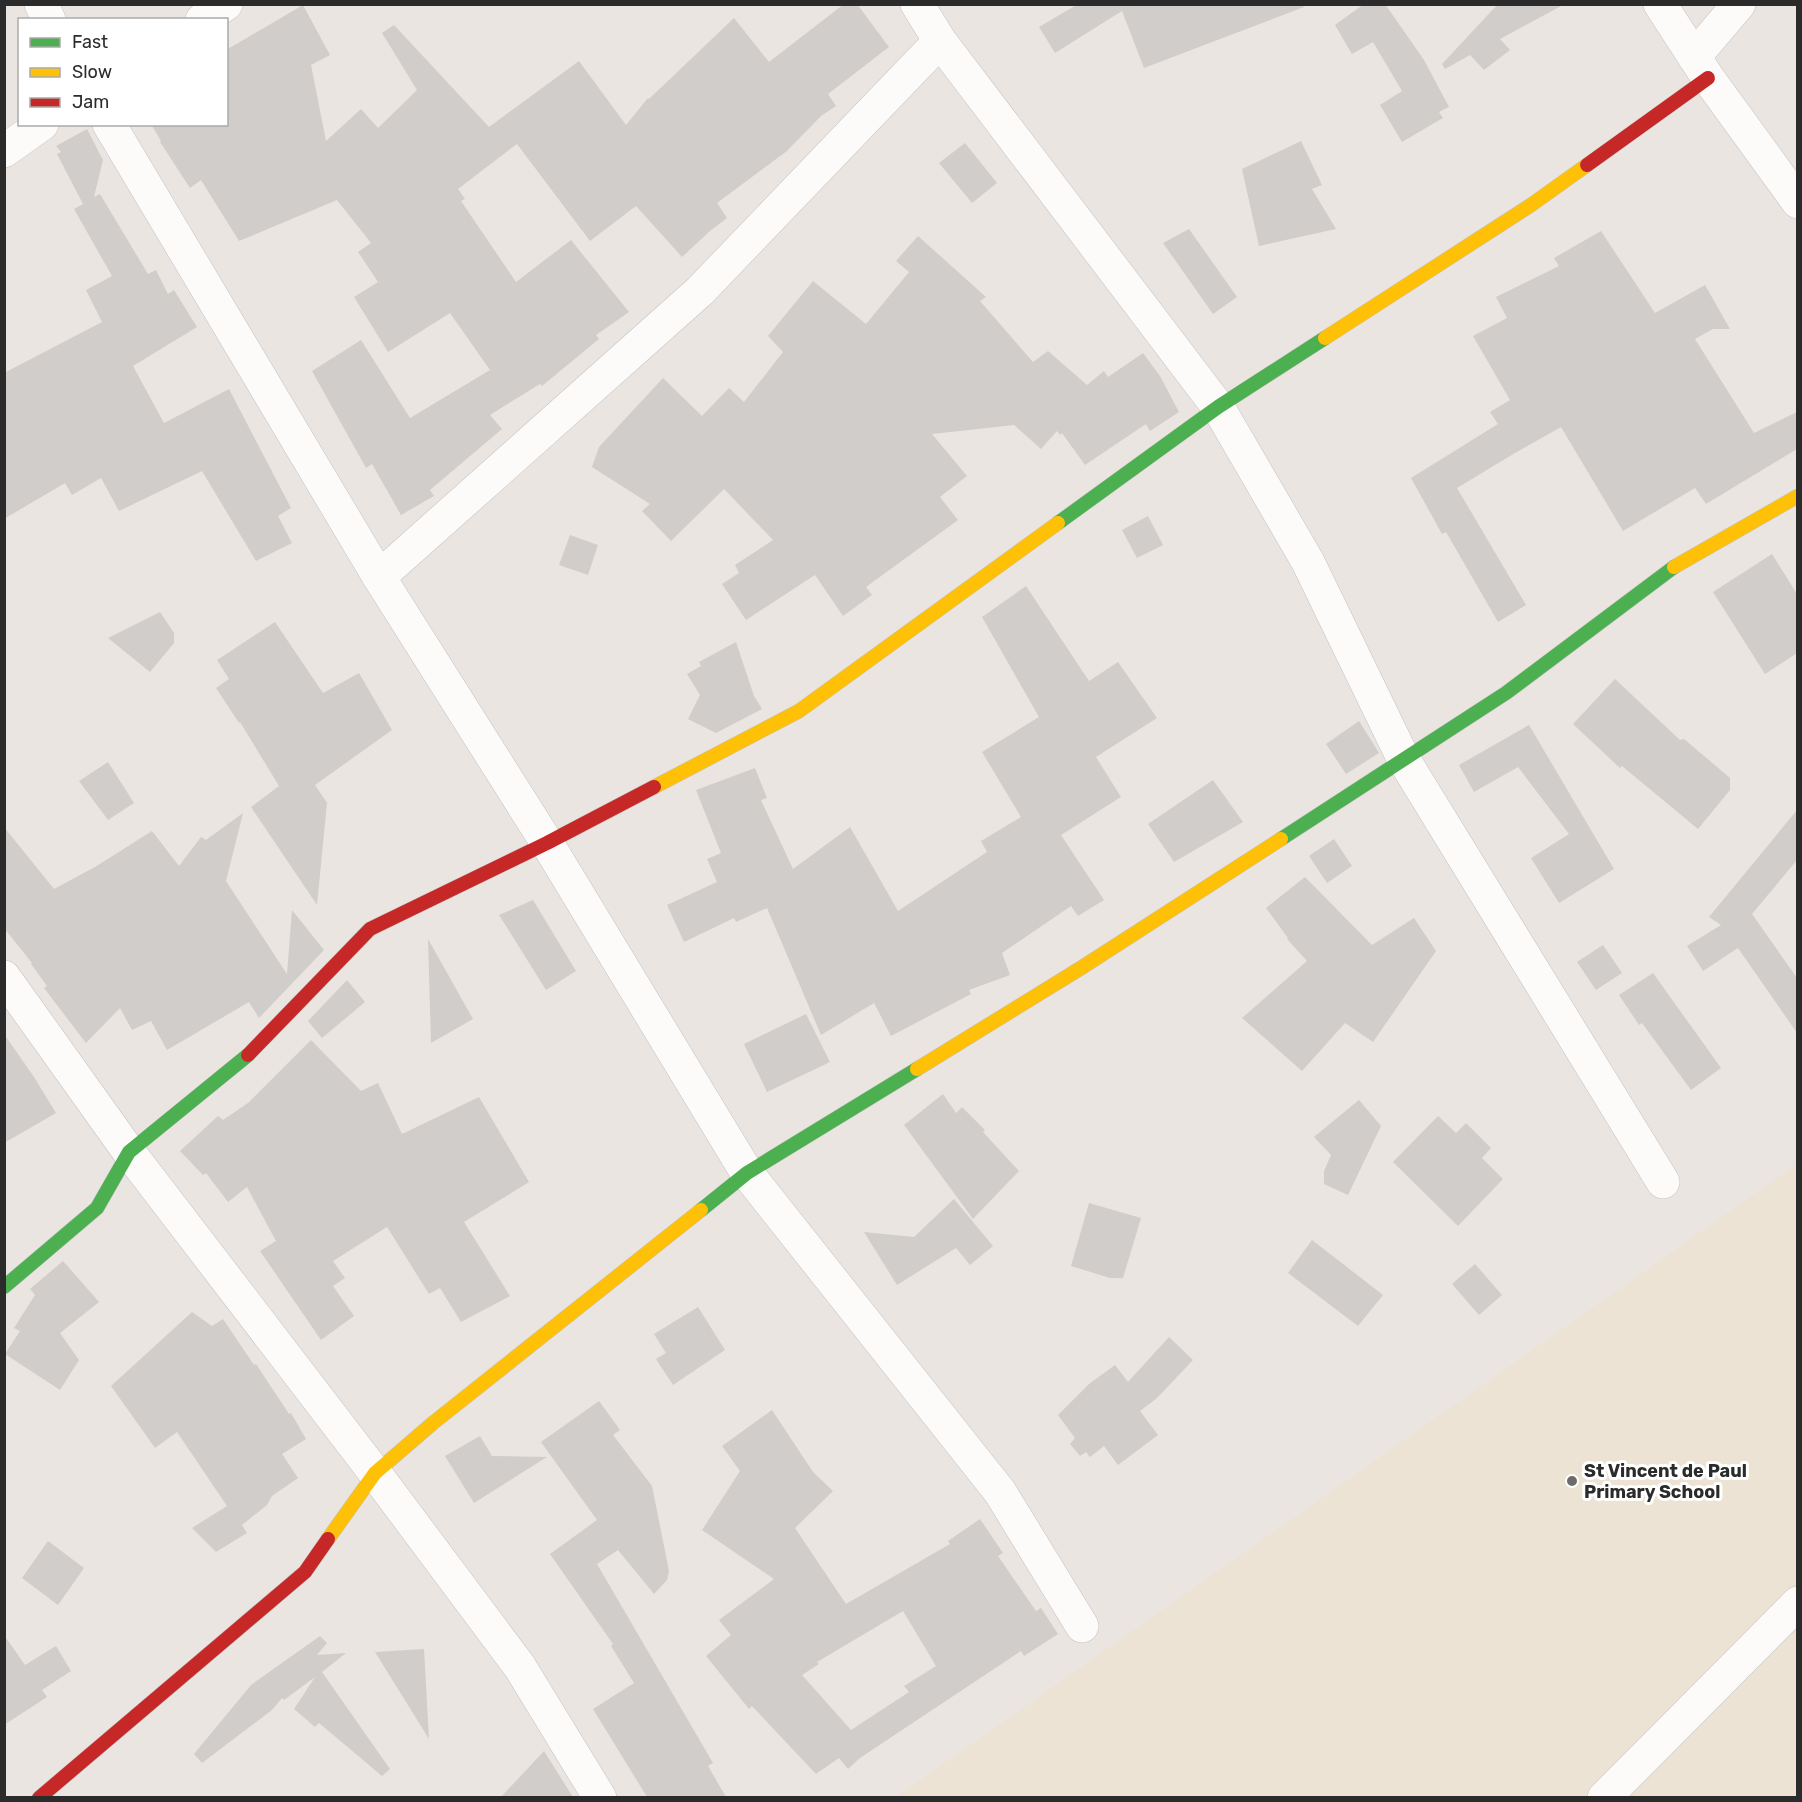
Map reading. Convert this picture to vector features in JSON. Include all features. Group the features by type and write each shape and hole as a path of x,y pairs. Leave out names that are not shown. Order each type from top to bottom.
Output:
{"street":[{"path":"41,4 48,18"},
{"path":"205,18 226,4"},
{"path":"917,4 940,41 1218,407 1308,562 1404,760 1663,1182"},
{"path":"1660,4 1701,68 1797,202"},
{"path":"4,1287 97,1208 129,1152 255,1049 370,929 547,843 799,711 1218,407 1531,205 1701,68 1739,4"},
{"path":"379,577 700,291 940,41"},
{"path":"4,151 39,126"},
{"path":"110,126 379,577 547,843 747,1173 1000,1492 1082,1626"},
{"path":"39,1797 305,1572 375,1473 433,1423 747,1173 1081,968 1404,760 1506,693 1678,564 1797,496"},
{"path":"4,977 129,1152 375,1473 520,1667 594,1795"},
{"path":"1604,1797 1797,1603"}],"shaded area":[{"name":"St Vincent de Paul Primary School","path":"1797,1164 1797,1797 896,1797"}],"building":[{"path":"844,4 857,4 889,47 828,94 836,106 821,116 787,151 717,203 727,218 682,257 636,206 590,241 517,144 458,189 465,199 461,201 516,282 571,240 629,312 596,335 599,339 542,386 540,384 490,415 502,429 430,490 434,496 401,515 372,464 366,468 312,371 361,340 410,418 490,370 450,313 388,352 354,297 378,282 358,252 371,243 337,200 239,241 201,180 190,188 152,126 228,126 228,49 303,5 330,55 311,65 326,141 361,109 378,128 417,90 382,33 394,25 489,127 579,61 626,125 648,98 734,18 769,62"},
{"path":"1078,4 1303,4 1304,7 1144,68 1122,11 1055,53 1039,27"},
{"path":"1364,4 1385,4 1424,60 1449,107 1439,112 1443,118 1402,142 1380,105 1402,91 1373,42 1352,54 1335,25"},
{"path":"1498,4 1565,4 1500,39 1510,50 1484,70 1470,55 1445,69 1442,64"},
{"path":"87,129 103,160 94,197 100,194 148,274 156,270 168,294 174,290 197,327 133,366 164,423 229,389 291,508 278,516 292,543 256,561 202,471 119,511 101,478 72,495 65,483 4,519 4,373 102,322 86,290 112,276 74,209 83,204 57,154 61,152 56,146"},
{"path":"1301,141 1322,185 1312,189 1336,229 1259,246 1242,169"},
{"path":"965,143 997,183 972,203 939,163"},
{"path":"1189,229 1237,297 1213,314 1163,243"},
{"path":"1601,231 1655,313 1705,285 1730,329 1713,329 1695,339 1754,433 1797,412 1797,449 1706,504 1695,488 1623,531 1561,427 1515,453 1457,488 1526,605 1498,622 1446,532 1442,534 1411,478 1498,424 1490,412 1510,400 1473,336 1507,318 1496,297 1559,266 1554,258"},
{"path":"918,236 986,297 980,301 1033,362 1048,351 1087,385 1104,371 1108,377 1143,353 1160,376 1179,412 1150,431 1146,424 1085,465 1062,433 1060,435 1057,431 1041,449 1014,425 932,434 967,476 940,497 958,520 866,587 872,595 843,616 815,575 746,620 722,584 739,573 735,565 773,540 724,489 671,541 642,511 650,504 592,467 599,447 663,378 702,416 729,388 744,402 783,352 768,336 813,281 866,324 909,272 896,261"},
{"path":"1148,516 1163,545 1137,558 1122,530"},
{"path":"570,535 598,545 588,575 559,565"},
{"path":"1772,554 1797,594 1797,653 1765,674 1713,592"},
{"path":"1026,586 1089,681 1118,662 1157,718 1096,757 1121,797 1061,835 1104,900 1078,916 1071,906 1002,953 1010,975 969,990 971,994 891,1036 874,1003 821,1035 767,908 736,922 734,918 684,942 667,905 717,882 707,859 721,853 696,790 755,768 767,798 761,800 793,869 850,827 898,911 987,852 981,841 1021,817 982,752 1039,717 982,617"},
{"path":"160,612 174,633 174,643 150,672 108,638"},
{"path":"275,622 323,693 359,673 392,730 315,785 327,803 317,905 251,807 279,786 240,722 216,688 229,679 217,660"},
{"path":"736,642 754,696 762,709 716,733 688,719 700,695 687,674 701,666 699,662"},
{"path":"1615,679 1680,740 1684,739 1730,778 1730,790 1698,829 1622,766 1620,768 1573,724"},
{"path":"1359,721 1379,753 1346,774 1326,744"},
{"path":"1529,725 1614,869 1559,903 1531,858 1569,834 1518,767 1474,792 1459,765"},
{"path":"108,762 134,803 108,820 79,781"},
{"path":"1213,780 1243,822 1174,862 1148,824"},
{"path":"1797,810 1797,860 1752,914 1797,978 1797,1033 1738,948 1703,971 1687,946 1721,925 1709,917"},
{"path":"243,813 226,881 287,974 292,910 324,950 259,1018 249,1002 167,1050 151,1021 132,1030 120,1008 86,1043 44,988 47,986 32,963 4,928 4,827 54,889 95,867 152,831 179,866 201,837 206,840"},
{"path":"1334,839 1352,866 1327,883 1309,856"},
{"path":"1305,877 1372,945 1414,918 1436,951 1373,1042 1345,1023 1302,1071 1242,1018 1307,961 1287,939 1266,908"},
{"path":"533,900 576,971 546,990 499,915"},
{"path":"428,939 473,1019 431,1043"},
{"path":"1603,945 1622,973 1596,990 1577,962"},
{"path":"1653,973 1721,1068 1691,1090 1642,1023 1639,1025 1619,995"},
{"path":"347,980 365,1002 322,1038 308,1021"},
{"path":"806,1014 830,1062 767,1092 744,1044"},
{"path":"4,1034 56,1113 4,1143"},
{"path":"311,1040 361,1091 378,1083 402,1134 479,1097 529,1182 464,1222 510,1296 461,1322 440,1288 429,1294 387,1227 333,1261 345,1278 333,1286 354,1316 321,1340 260,1251 276,1241 247,1187 228,1202 206,1173 203,1175 180,1151 218,1116 223,1120 248,1103"},
{"path":"943,1094 956,1113 962,1107 985,1130 983,1132 1019,1171 973,1219 904,1125"},
{"path":"1359,1100 1381,1126 1348,1195 1324,1184 1324,1171 1331,1155 1314,1137"},
{"path":"1438,1116 1456,1133 1466,1123 1491,1148 1482,1158 1503,1179 1458,1226 1393,1162"},
{"path":"954,1199 993,1246 970,1265 956,1248 897,1285 864,1232 914,1237"},
{"path":"1089,1203 1141,1218 1123,1278 1110,1278 1071,1266"},
{"path":"1312,1240 1383,1295 1358,1326 1288,1273"},
{"path":"63,1261 99,1302 60,1333 79,1360 60,1390 5,1354 20,1331 14,1328 35,1295 30,1289"},
{"path":"1475,1264 1502,1295 1479,1315 1452,1284"},
{"path":"698,1307 725,1350 673,1385 656,1359 666,1353 654,1334"},
{"path":"192,1312 212,1326 223,1319 289,1414 291,1413 306,1439 282,1454 298,1478 272,1496 267,1505 242,1525 247,1533 216,1552 192,1528 227,1506 177,1432 155,1448 111,1386"},
{"path":"1169,1337 1193,1360 1157,1398 1140,1411 1158,1435 1118,1465 1104,1446 1090,1457 1086,1452 1080,1456 1070,1444 1075,1438 1058,1415 1089,1384 1115,1365 1128,1382"},
{"path":"599,1401 620,1430 613,1435 652,1486 669,1571 667,1580 654,1594 618,1550 597,1564 713,1763 708,1766 726,1797 647,1797 593,1709 634,1683 611,1646 613,1644 550,1554 597,1520 541,1442"},
{"path":"772,1410 813,1472 833,1491 795,1528 846,1604 950,1544 948,1541 980,1519 1003,1553 998,1556 1036,1611 1041,1608 1058,1634 1024,1656 1021,1651 860,1758 848,1769 839,1758 816,1774 752,1706 749,1709 706,1656 731,1635 719,1620 774,1579 702,1530 740,1471 722,1446","holes":["903,1611 936,1666 904,1686 909,1692 851,1730 802,1675 819,1664 817,1662"]},
{"path":"480,1436 492,1456 547,1457 474,1503 445,1456"},
{"path":"48,1541 84,1568 58,1605 22,1578"},
{"path":"4,1635 25,1665 56,1646 71,1671 42,1690 47,1697 4,1725"},
{"path":"320,1636 327,1643 317,1655 346,1653 322,1672 390,1769 382,1776 319,1723 315,1727 294,1709 315,1677 284,1700 282,1698 272,1710 202,1763 194,1754 251,1685"},
{"path":"424,1649 429,1739 375,1652"},
{"path":"544,1751 573,1797 501,1797"}],"traffic: fast":[{"path":"1058,523 1218,407 1325,338"},
{"path":"1281,839 1506,693 1674,567"},
{"path":"4,1287 97,1208 129,1152 248,1055"},
{"path":"701,1210 747,1173 917,1069"}],"traffic: slow":[{"path":"1325,338 1531,205 1587,165"},
{"path":"1674,567 1798,496"},
{"path":"654,787 799,711 1058,523"},
{"path":"917,1069 1081,968 1281,839"},
{"path":"328,1539 375,1473 433,1423 701,1210"}],"traffic: jam":[{"path":"1587,165 1708,78"},
{"path":"248,1055 370,929 547,843 654,787"},
{"path":"39,1798 305,1572 328,1539"}],"place":[{"name":"St Vincent de Paul Primary School","path":"1572,1481"}]}
